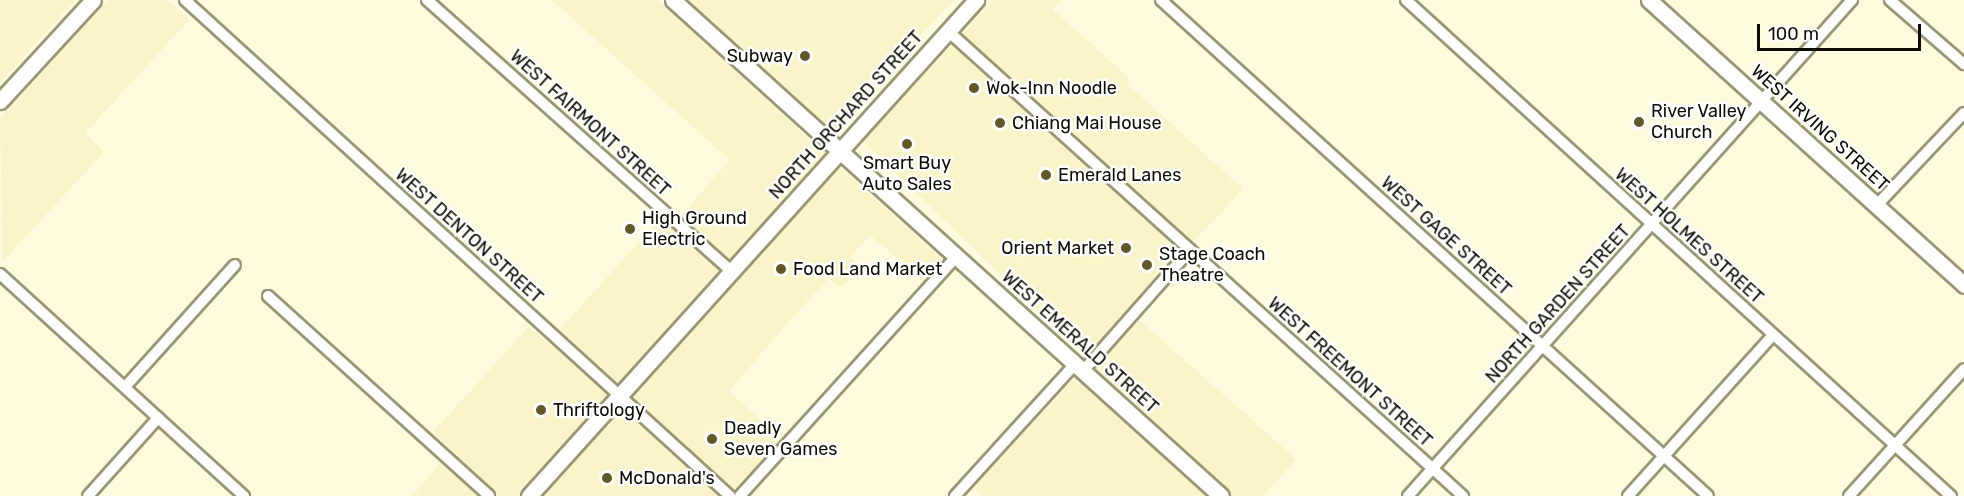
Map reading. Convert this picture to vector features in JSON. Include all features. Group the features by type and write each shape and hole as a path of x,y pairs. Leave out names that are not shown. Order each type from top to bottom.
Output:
{"street":[{"path":"0,101 93,0"},
{"name":"WEST DENTON STREET","path":"185,0 730,496"},
{"name":"WEST FAIRMONT STREET","path":"427,0 731,271"},
{"name":"WEST EMERALD STREET","path":"673,0 1221,496"},
{"name":"NORTH ORCHARD STREET","path":"529,496 976,0"},
{"name":"WEST GAGE STREET","path":"1161,0 1708,496"},
{"name":"WEST HOLMES STREET","path":"1406,0 1951,496"},
{"name":"WEST IRVING STREET","path":"1649,0 1964,285"},
{"name":"NORTH GARDEN STREET","path":"1408,496 1852,0"},
{"path":"1890,0 1964,64"},
{"name":"WEST FREEMONT STREET","path":"948,31 1463,496"},
{"path":"1876,206 1964,113"},
{"path":"955,496 1190,250"},
{"path":"740,496 956,257"},
{"path":"125,387 235,265"},
{"path":"0,274 244,496"},
{"path":"268,296 489,496"},
{"path":"1628,496 1773,335"},
{"path":"1849,496 1964,369"},
{"path":"88,496 158,418"}],"shaded area":[{"path":"0,0 75,0 0,83"},
{"path":"108,0 167,0 189,20 85,133 104,152 3,261 0,119"},
{"path":"552,0 657,0 943,261 924,282 870,235 851,257 861,267 841,288 829,278 792,318 729,391 782,440 732,496 412,496 452,450 433,432 529,327 548,343 659,220 669,229 730,160"},
{"path":"687,0 953,0 833,132"},
{"path":"994,0 1061,0 1053,10 1130,79 1126,83 1243,189 1085,356 863,141"},
{"path":"1139,320 1296,459 1263,496 983,496 974,487 1073,380 1079,385"}],"place":[{"name":"Subway","path":"805,56"},
{"name":"Wok-Inn Noodle","path":"974,88"},
{"name":"River Valley Church","path":"1639,122"},
{"name":"Chiang Mai House","path":"1000,123"},
{"name":"Smart Buy Auto Sales","path":"907,144"},
{"name":"Emerald Lanes","path":"1046,175"},
{"name":"High Ground Electric","path":"630,229"},
{"name":"Orient Market","path":"1126,248"},
{"name":"Stage Coach Theatre","path":"1147,265"},
{"name":"Food Land Market","path":"781,269"},
{"name":"Thriftology","path":"541,410"},
{"name":"Deadly Seven Games","path":"712,439"},
{"name":"McDonald's","path":"607,478"}]}
